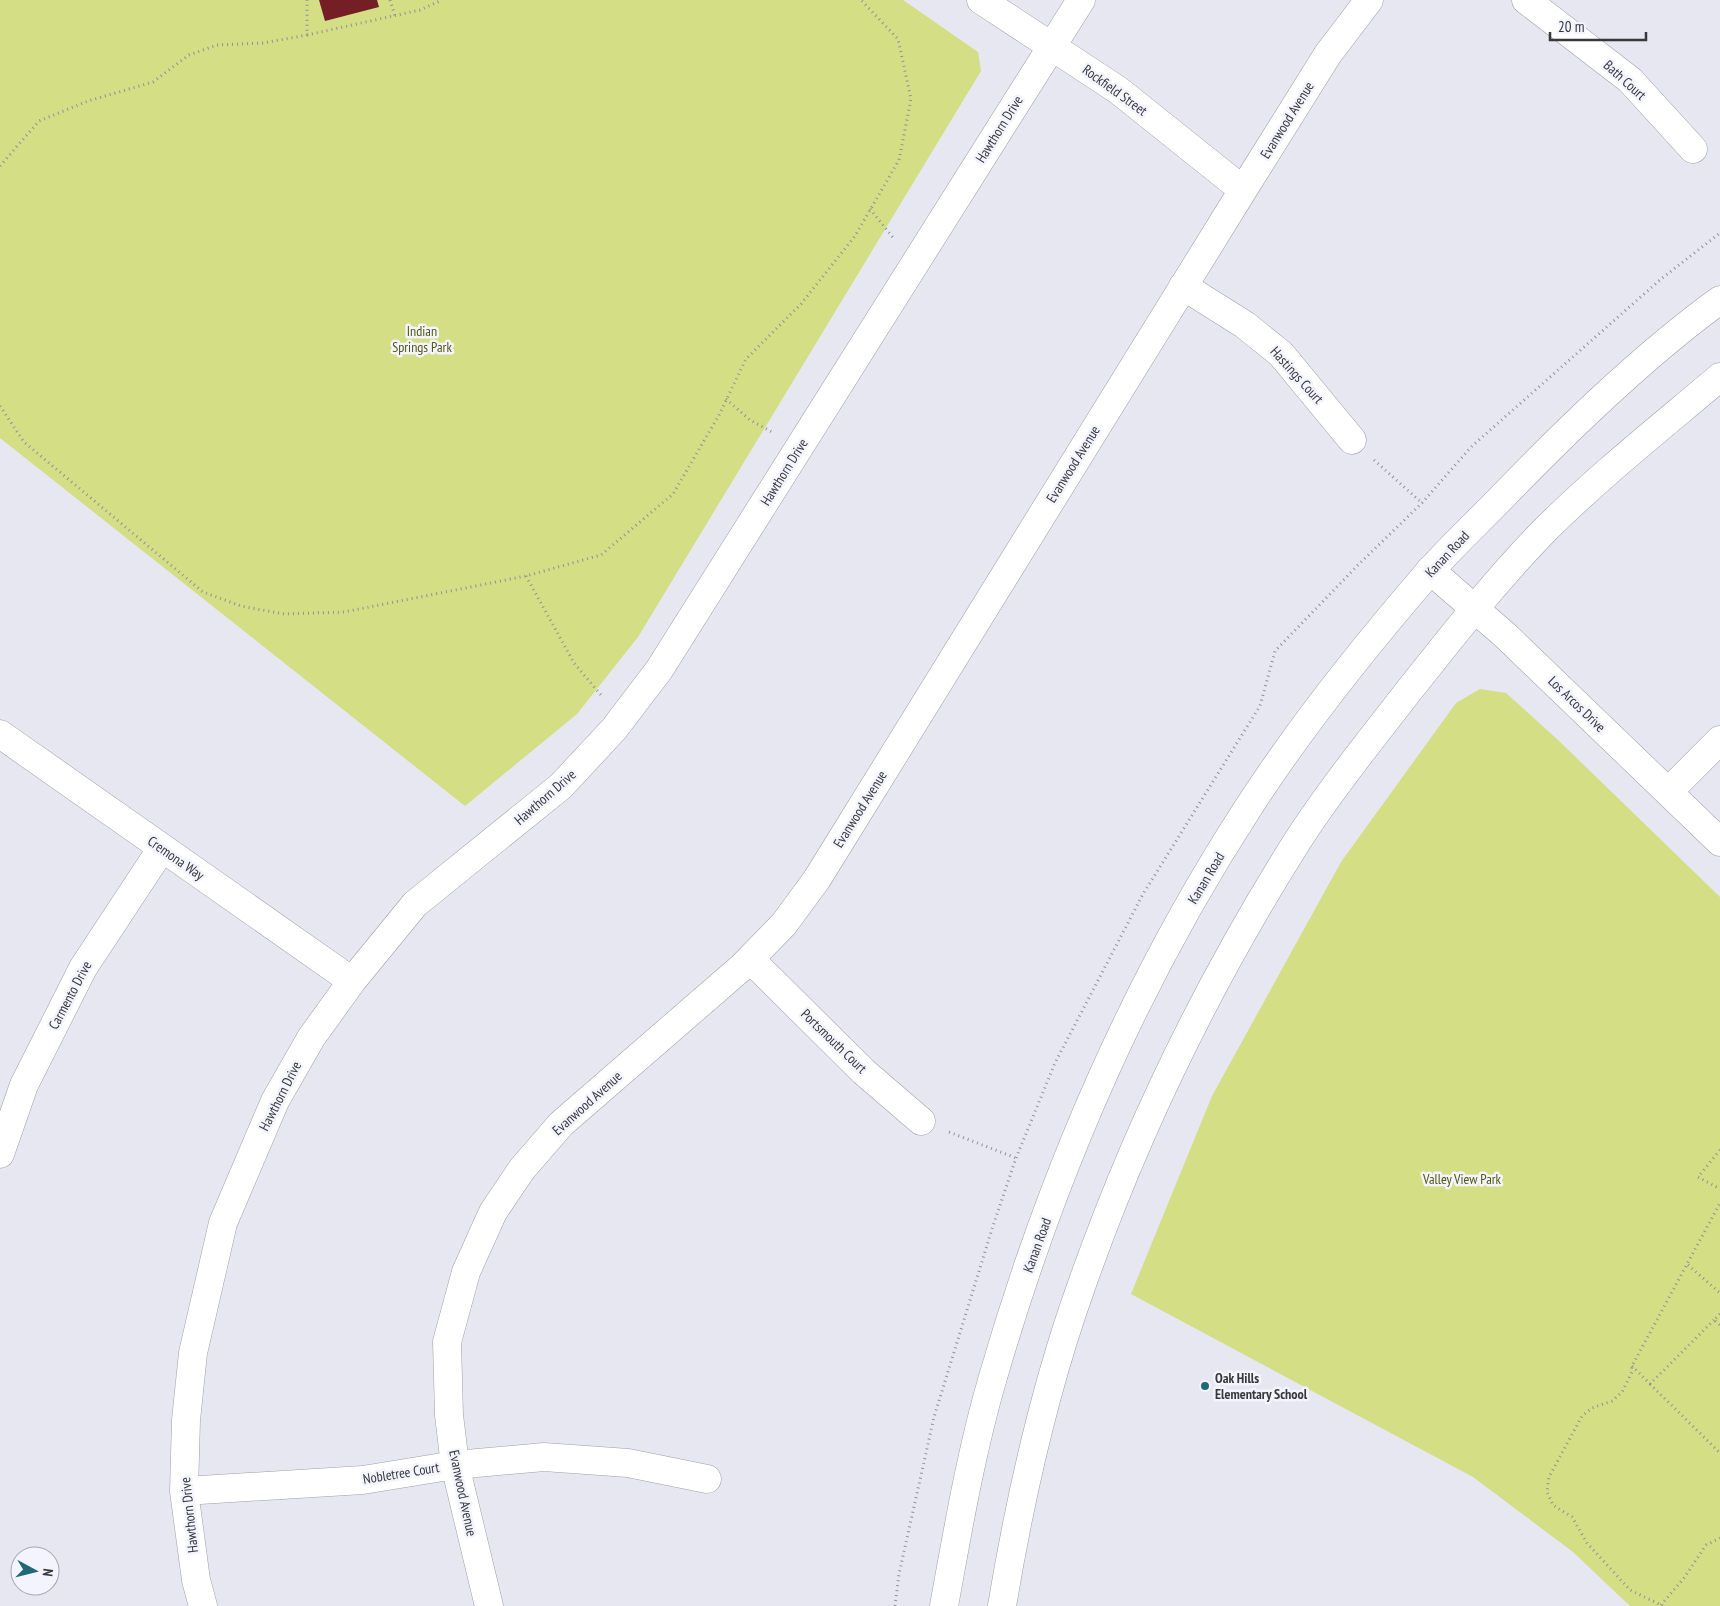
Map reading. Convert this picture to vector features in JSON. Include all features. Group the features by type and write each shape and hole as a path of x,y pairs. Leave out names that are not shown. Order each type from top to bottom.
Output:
{"street":[{"name":"Rockfield Street","path":"981,0 1118,90 1243,190"},
{"name":"Hawthorn Drive","path":"203,1606 196,1580 184,1491 186,1420 193,1353 223,1223 275,1101 311,1038 352,981 415,904 561,786 625,715 659,670 1050,46 1081,0"},
{"name":"Evanwood Avenue","path":"489,1606 455,1465 449,1415 447,1342 466,1272 494,1212 522,1169 561,1124 750,959 784,924 817,879 1328,54 1369,0"},
{"name":"Bath Court","path":"1526,0 1630,80 1693,149"},
{"name":"Hastings Court","path":"1183,286 1245,325 1281,354 1352,440"},
{"name":"Kanan Road","path":"944,1606 961,1511 995,1370 1028,1267 1073,1145 1126,1026 1187,910 1248,806 1329,694 1430,570 1559,438 1691,322 1720,300"},
{"path":"1002,1606 1016,1526 1041,1420 1080,1289 1126,1168 1179,1050 1239,937 1300,837 1381,727 1474,608 1545,531 1594,484 1720,377"},
{"name":"Los Arcos Drive","path":"1430,570 1474,608 1669,791 1720,842"},
{"name":"Cremona Way","path":"0,734 352,981"},
{"path":"1669,791 1720,740"},
{"name":"Carmento Drive","path":"0,1154 24,1085 83,968 162,848"},
{"name":"Portsmouth Court","path":"750,959 864,1072 921,1121"},
{"name":"Nobletree Court","path":"184,1491 363,1480 455,1465 544,1457 628,1463 707,1479"}],"path":[{"path":"307,0 307,35"},
{"path":"390,0 394,16"},
{"path":"0,166 39,121 88,101 153,82 190,55 216,44 263,43 307,35 420,10 442,0"},
{"path":"0,406 24,442 203,592 241,606 284,614 344,612 526,576 601,555 673,494 726,399 746,358 801,304 855,236 898,160 911,99 898,39 861,0"},
{"path":"870,209 895,240 917,260"},
{"path":"726,399 750,420 799,447"},
{"path":"1352,440 1422,503"},
{"path":"526,576 574,663 603,697 625,715"},
{"path":"921,1121 1016,1158"},
{"path":"1720,1150 1698,1177 1720,1189"},
{"path":"1720,1203 1632,1366 1632,1372 1622,1392 1612,1401 1592,1408 1582,1416 1549,1477 1547,1492 1553,1505 1572,1517 1587,1543 1630,1590 1662,1605 1684,1578 1706,1545 1720,1538"},
{"path":"1688,1265 1720,1293"},
{"path":"1650,1384 1720,1314"},
{"path":"1714,1320 1720,1325"},
{"path":"1632,1366 1720,1453"}],"green space":[{"name":"Indian Springs Park","path":"0,0 903,0 978,52 981,71 638,637 577,714 465,806 0,438"},
{"name":"Valley View Park","path":"1480,689 1506,693 1557,739 1720,897 1720,1606 1630,1606 1573,1552 1473,1477 1131,1294 1212,1096 1341,862 1456,703"}],"building":[{"path":"319,0 377,0 379,7 325,21"}],"place":[{"name":"Oak Hills Elementary School","path":"1205,1386"}]}
